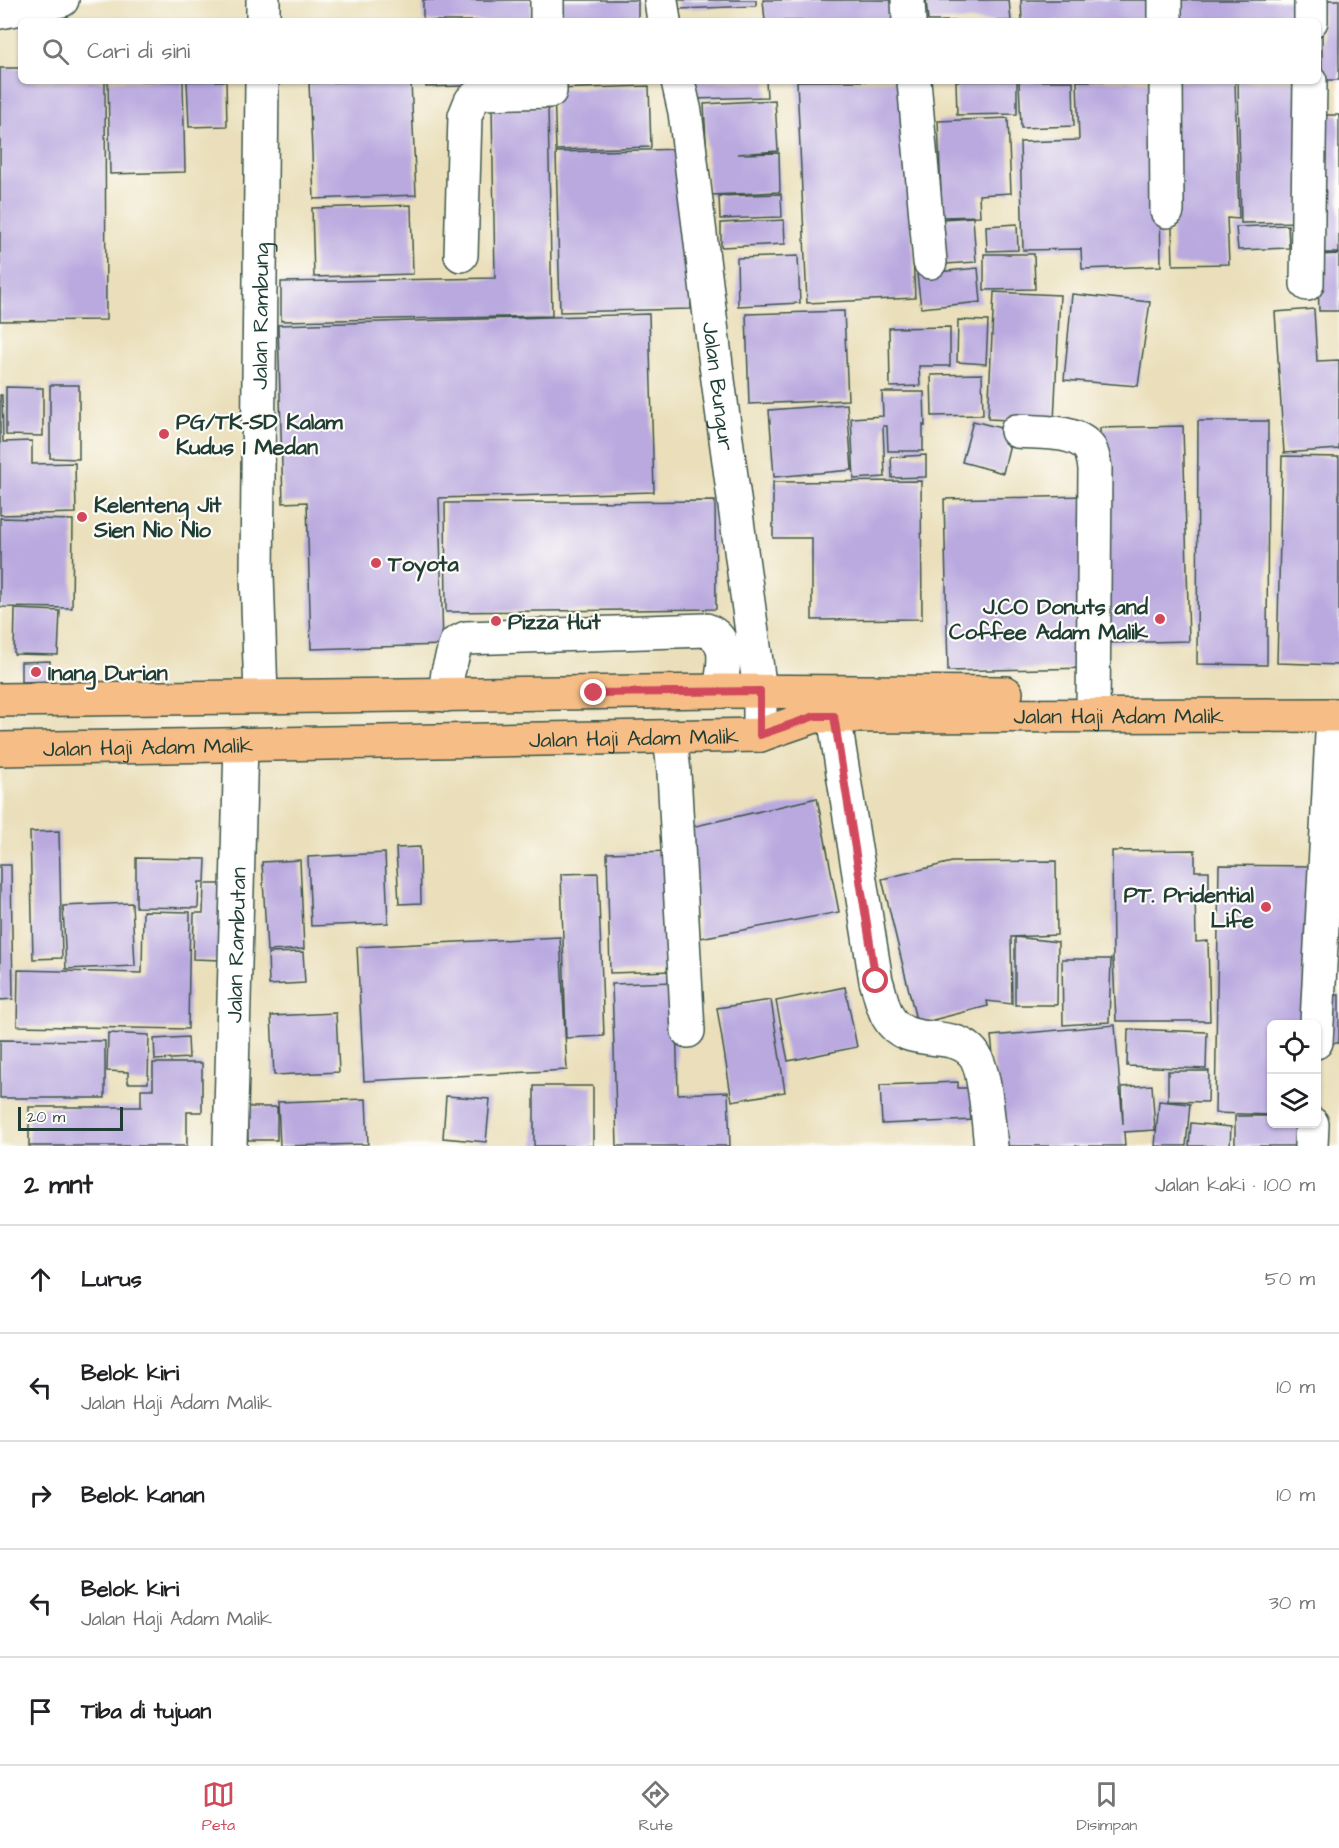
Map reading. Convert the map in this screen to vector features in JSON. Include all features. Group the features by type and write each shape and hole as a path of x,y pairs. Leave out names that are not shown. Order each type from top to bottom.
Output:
{"main road":[{"name":"Jalan Haji Adam Malik","path":"0,700 760,691 1093,704 1293,705 1337,708"},
{"name":"Jalan Haji Adam Malik","path":"0,748 760,735 815,716 1093,704"}],"street":[{"path":"0,12 62,0"},
{"path":"263,0 263,18"},
{"path":"547,0 548,18"},
{"path":"661,0 664,18"},
{"path":"908,0 909,18"},
{"path":"1165,0 1165,18"},
{"path":"1311,0 1311,18"},
{"name":"Jalan Rambung","path":"261,696 257,574 262,84"},
{"path":"461,255 465,116 471,100 481,93 550,91 550,84"},
{"name":"Jalan Bungur","path":"679,84 685,112 714,354 760,691 760,735"},
{"path":"914,84 930,262"},
{"path":"1166,84 1167,211"},
{"path":"1307,284 1310,84"},
{"path":"1017,431 1071,436 1092,452 1095,468 1093,704"},
{"path":"445,694 456,642 466,638 706,630 717,634 724,645 720,691"},
{"path":"1318,1020 1337,708"},
{"path":"834,716 876,981 888,1017 899,1029 911,1035 946,1041 971,1051 981,1066 991,1146"},
{"path":"670,736 674,772 688,1031"},
{"name":"Jalan Rambutan","path":"230,1146 241,744"},
{"path":"1311,1146 1312,1128"}],"building":[{"path":"423,0 531,0 531,18 423,18"},
{"path":"561,0 638,0 638,18 561,18"},
{"path":"678,0 756,0 756,6 679,9"},
{"path":"763,0 898,0 899,18 765,18"},
{"path":"926,0 1009,0 1011,18 928,18"},
{"path":"1021,0 1163,0 1163,18 1022,18"},
{"path":"1173,0 1299,0 1300,18 1173,18"},
{"path":"1322,0 1339,0 1339,80 1322,80"},
{"path":"0,68 18,68 18,84 105,84 106,320 0,321"},
{"path":"108,84 183,84 185,172 110,174"},
{"path":"187,84 226,84 227,126 189,127"},
{"path":"309,84 411,84 416,195 314,199"},
{"path":"426,84 534,84 426,87"},
{"path":"692,84 766,84 767,97 693,99"},
{"path":"797,84 905,84 915,298 807,303"},
{"path":"956,84 1017,84 1017,114 957,115"},
{"path":"1019,84 1073,84 1074,126 1021,128"},
{"path":"1077,84 1158,84 1161,266 1082,269 1081,249 1023,250 1020,142 1079,140"},
{"path":"1168,84 1235,84 1239,219 1227,218 1229,264 1173,265"},
{"path":"1238,84 1302,84 1304,222 1241,223"},
{"path":"649,86 651,147 556,150 554,89"},
{"path":"775,100 778,151 737,154 779,153 780,192 709,195 704,104"},
{"path":"548,107 552,316 281,321 281,282 495,278 492,108"},
{"path":"1320,115 1339,115 1339,253 1321,253"},
{"path":"1008,118 1011,193 979,195 980,216 942,217 938,121"},
{"path":"687,149 691,309 560,312 556,152"},
{"path":"781,194 782,217 720,219 719,196"},
{"path":"411,205 413,274 314,277 312,208"},
{"path":"973,217 976,262 946,264 942,219"},
{"path":"784,220 785,244 721,247 721,223"},
{"path":"1017,224 1018,250 987,251 986,226"},
{"path":"1288,225 1289,248 1238,250 1236,227"},
{"path":"984,254 1034,254 1035,289 984,290"},
{"path":"1339,254 1339,311 1319,311 1317,255"},
{"path":"798,256 800,303 738,306 737,258"},
{"path":"978,268 981,302 921,308 917,274"},
{"path":"994,292 1060,295 1054,422 988,419"},
{"path":"1072,294 1150,302 1138,386 1064,380"},
{"path":"1314,309 1317,361 1339,360 1339,449 1284,453 1275,312"},
{"path":"844,311 848,400 749,404 746,314"},
{"path":"649,314 654,492 439,498 443,645 311,649 307,502 283,503 278,325"},
{"path":"958,320 988,321 986,364 957,362"},
{"path":"950,327 950,366 919,366 920,386 890,387 889,328"},
{"path":"982,374 983,415 932,416 931,375"},
{"path":"50,385 79,385 79,459 50,458"},
{"path":"6,387 43,388 43,436 6,435"},
{"path":"882,392 924,392 923,451 888,451 887,426 883,426 885,477 854,479 851,418 883,416"},
{"path":"0,395 2,395 3,442 32,441 32,464 75,463 76,513 0,515"},
{"path":"847,404 852,470 774,477 769,410"},
{"path":"973,421 1013,431 1003,473 962,462"},
{"path":"1198,421 1268,421 1267,665 1197,664"},
{"path":"1183,426 1189,641 1105,643 1100,428"},
{"path":"926,455 926,477 892,478 891,457"},
{"path":"1282,456 1339,457 1339,665 1277,663"},
{"path":"921,481 922,619 812,620 812,538 773,538 773,482"},
{"path":"1086,496 1089,668 948,671 944,499"},
{"path":"715,501 716,609 446,612 445,503"},
{"path":"0,518 73,520 72,608 0,607"},
{"path":"15,609 60,611 58,655 14,654"},
{"name":"Inang Durian","path":"50,661 51,681 21,682 21,662"},
{"path":"817,798 839,912 700,938 687,828"},
{"path":"59,831 62,958 33,959 30,832"},
{"path":"420,847 421,903 399,904 396,848"},
{"path":"1195,850 1195,871 1209,871 1209,893 1195,893 1196,942 1208,941 1210,1021 1116,1021 1112,851"},
{"path":"670,851 673,971 610,973 607,853"},
{"path":"385,853 388,923 311,926 308,857"},
{"path":"136,858 206,859 205,882 199,882 198,908 136,907"},
{"path":"300,860 304,949 267,951 262,862"},
{"path":"1056,861 1057,935 1011,937 1012,1004 987,1001 988,1006 917,1024 882,879 952,862"},
{"path":"0,865 11,865 13,999 0,1000"},
{"path":"1219,865 1313,866 1311,1020 1267,1020 1267,1115 1215,1113"},
{"path":"598,873 604,1036 566,1038 561,874"},
{"path":"204,884 224,884 222,960 193,959 194,913 203,913"},
{"path":"132,903 135,966 66,969 63,906"},
{"path":"143,911 190,912 188,1029 17,1026 18,970 142,973"},
{"path":"560,937 567,1070 364,1081 357,947"},
{"path":"1015,937 1058,942 1057,1005 1015,1005"},
{"path":"303,952 305,983 269,985 268,953"},
{"path":"1062,959 1111,959 1109,1022 1063,1025"},
{"path":"675,982 678,1094 728,1092 730,1146 617,1146 612,984"},
{"path":"845,987 857,1047 788,1061 776,1001"},
{"path":"1332,995 1339,995 1339,1043 1331,1043"},
{"path":"771,1000 785,1092 732,1101 717,1008"},
{"path":"336,1013 339,1072 274,1075 271,1016"},
{"path":"1115,1025 1123,1124 1122,1087 1152,1085 1155,1130 1124,1132 1125,1146 1003,1146 991,1036"},
{"path":"1128,1029 1207,1032 1206,1069 1127,1066"},
{"path":"108,1033 149,1035 148,1083 128,1083 128,1072 107,1071"},
{"path":"188,1037 189,1058 155,1060 154,1039"},
{"path":"0,1040 105,1041 105,1098 0,1098"},
{"path":"153,1063 202,1063 202,1112 187,1112 187,1146 29,1146 29,1107 141,1107 141,1089 153,1089"},
{"path":"1168,1071 1209,1071 1208,1102 1168,1101"},
{"path":"958,1082 958,1088 973,1088 974,1120 882,1124 880,1085"},
{"path":"534,1086 593,1086 593,1146 534,1146"},
{"path":"446,1096 490,1099 486,1142 443,1138"},
{"path":"366,1099 368,1144 280,1146 278,1102"},
{"path":"1159,1101 1190,1104 1186,1146 1155,1146"},
{"path":"247,1107 277,1107 277,1140 248,1140"},
{"path":"1235,1116 1267,1116 1267,1128 1301,1128 1301,1146 1235,1146"},
{"path":"1191,1123 1231,1127 1230,1146 1189,1146"}],"place":[{"name":"PG/TK-SD Kalam Kudus 1 Medan","path":"164,434"},
{"name":"Kelenteng Jit Sien Nio Nio","path":"82,517"},
{"name":"Toyota","path":"376,563"},
{"name":"J.CO Donuts and Coffee Adam Malik","path":"1160,619"},
{"name":"Pizza Hut","path":"496,621"},
{"name":"Inang Durian","path":"36,672"},
{"name":"PT. Pridential Life","path":"1266,907"}],"route":[{"path":"594,693 760,691 760,735 815,716 834,716 876,981"}]}
